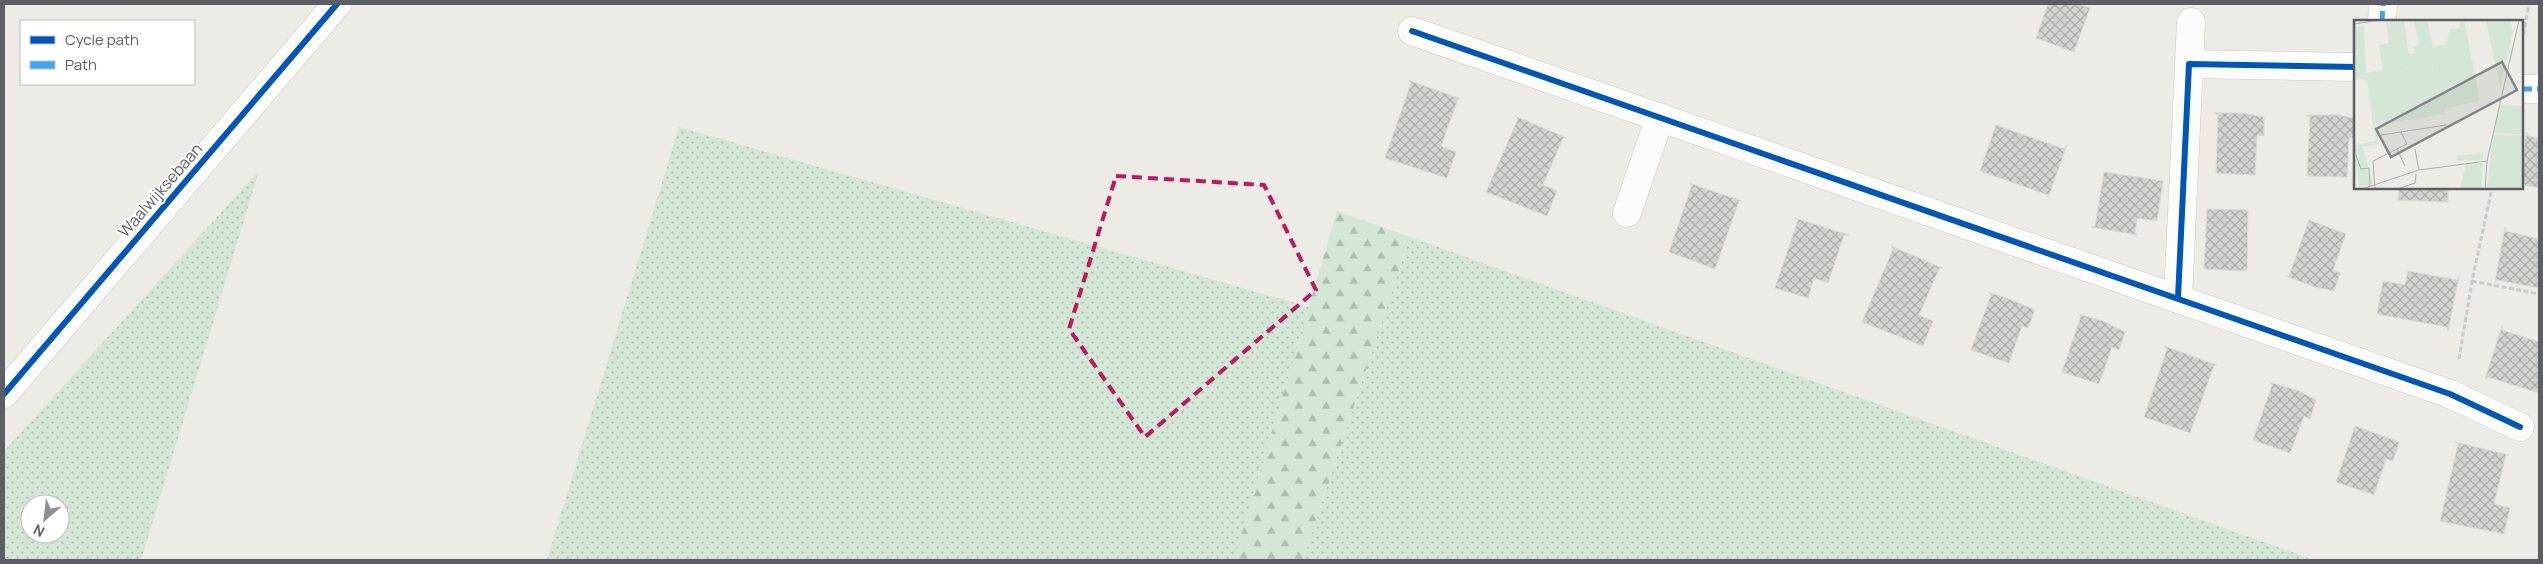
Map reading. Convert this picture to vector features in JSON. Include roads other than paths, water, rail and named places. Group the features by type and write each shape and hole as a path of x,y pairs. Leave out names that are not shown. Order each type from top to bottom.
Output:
{"street":[{"name":"Waalwijksebaan","path":"4,394 337,4"},
{"path":"2382,20 2383,4"},
{"path":"2178,298 2191,22"},
{"path":"1412,31 2450,394 2520,428"},
{"path":"2189,64 2354,67"},
{"path":"2523,88 2539,89"},
{"path":"1627,213 1660,118"}]}
